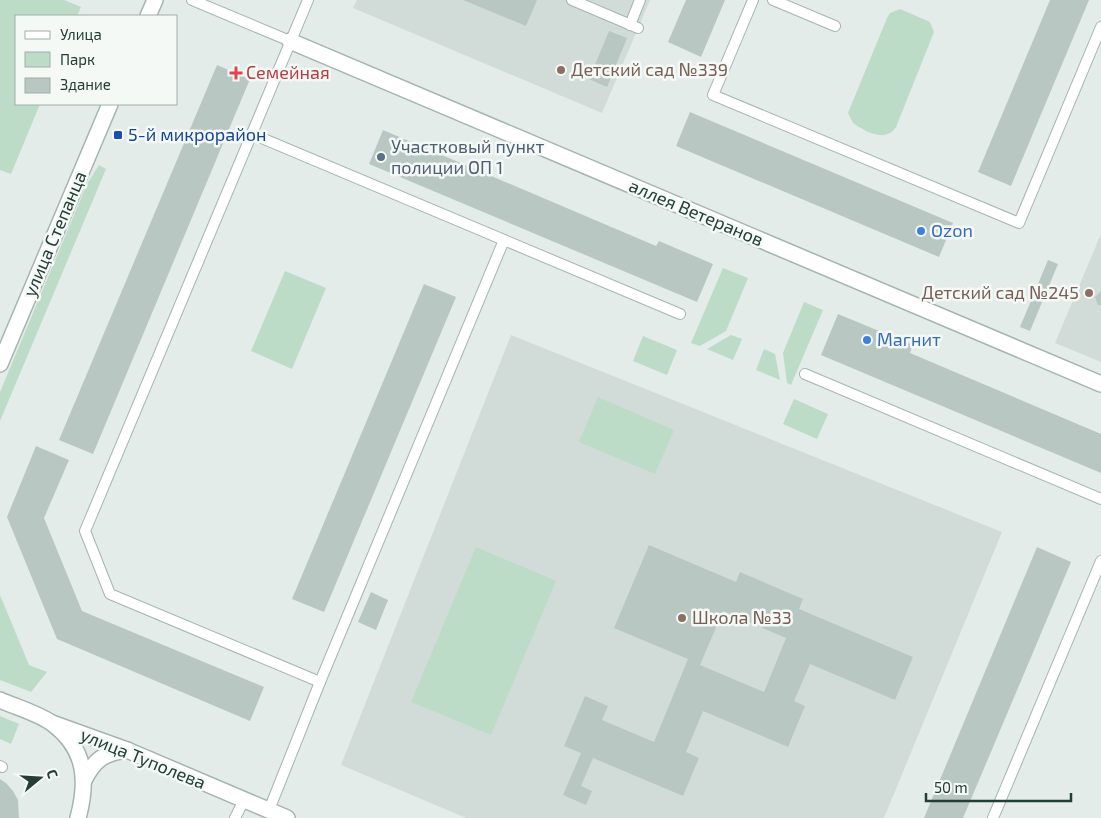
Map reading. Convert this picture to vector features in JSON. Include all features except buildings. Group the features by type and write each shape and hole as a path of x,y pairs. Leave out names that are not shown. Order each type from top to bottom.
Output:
{"street":[{"path":"148,15 154,0"},
{"name":"аллея Ветеранов","path":"290,41 1101,384"},
{"name":"улица Степанца","path":"0,364 110,105"},
{"name":"улица Туполева","path":"0,700 52,723 127,750 286,818"},
{"path":"52,723 67,736 81,762 84,797 78,818"},
{"path":"84,780 91,767 101,758 113,752 127,750"}],"lane":[{"path":"192,0 290,41"},
{"path":"308,0 85,531 110,594 320,682"},
{"path":"572,0 634,26 640,0"},
{"path":"753,0 713,95 1019,223 1101,27"},
{"path":"773,0 835,26"},
{"path":"252,134 680,314"},
{"path":"269,810 320,682 504,240"},
{"path":"805,374 1101,498"},
{"path":"993,818 1101,561"},
{"path":"235,818 244,800"}],"shaded area":[{"name":"Детский сад №339","path":"357,0 650,0 602,113 353,8"},
{"name":"Детский сад №245","path":"1101,234 1101,362 1055,343"},
{"name":"Школа №33","path":"511,335 1002,532 884,818 466,818 341,765"}],"green space":[{"path":"0,0 64,0 81,7 77,15 15,15 15,105 40,105 11,174 0,170"},
{"path":"900,9 930,22 934,32 896,127 892,132 886,134 875,134 853,123 848,113 887,18 890,13"},
{"path":"99,165 106,169 0,421 0,392 87,184"},
{"path":"723,268 748,278 726,331 700,346 691,343"},
{"path":"285,271 326,288 292,369 251,351"},
{"path":"804,302 823,310 791,385 787,383 783,353"},
{"path":"731,335 742,339 733,360 707,349"},
{"path":"643,336 677,350 667,375 633,361"},
{"path":"764,349 775,354 780,380 756,370"},
{"path":"598,397 674,430 655,474 579,442"},
{"path":"794,399 828,414 817,439 783,424"},
{"path":"476,547 556,581 491,735 411,702"},
{"path":"0,595 29,665 47,672 31,692 0,680"},
{"path":"0,716 19,724 11,744 0,739"}],"place":[{"name":"Детский сад №339","path":"561,70"},
{"name":"Семейная","path":"236,73"},
{"name":"5-й микрорайон","path":"118,135"},
{"name":"Участковый пункт полиции ОП 1","path":"381,157"},
{"name":"Ozon","path":"921,231"},
{"name":"Детский сад №245","path":"1089,293"},
{"name":"Магнит","path":"867,340"},
{"name":"Школа №33","path":"682,618"}]}
